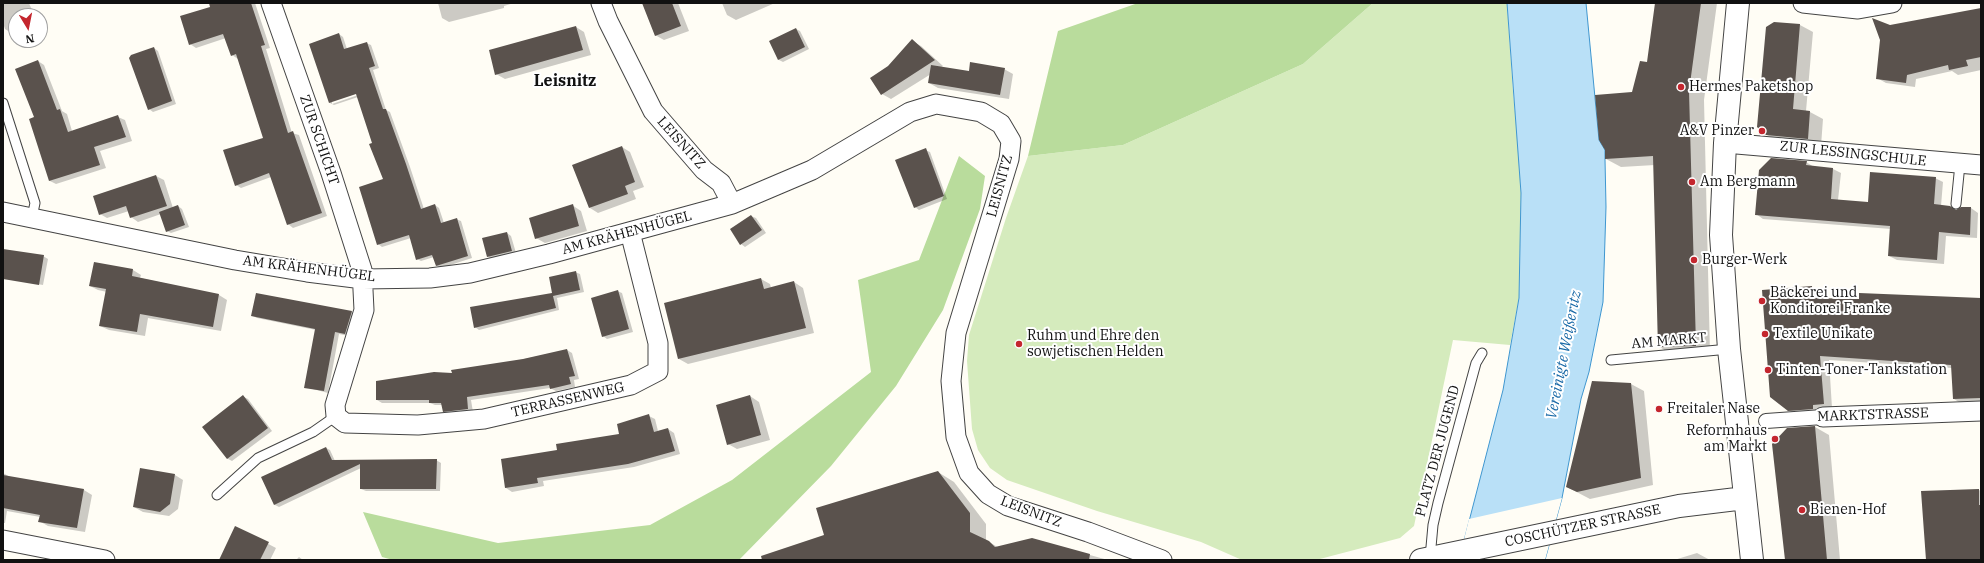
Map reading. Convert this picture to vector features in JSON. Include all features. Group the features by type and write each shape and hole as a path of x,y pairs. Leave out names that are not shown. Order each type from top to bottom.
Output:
{"street":[{"name":"ZUR SCHICHT","path":"271,3 337,191 362,270 363,279"},
{"name":"LEISNITZ","path":"601,3 608,21 653,111 704,170 721,183 732,204 812,170 910,112 936,104 981,112 1001,124 1011,141 1009,159 956,333 951,381 956,438 969,473 988,494 1008,506 1088,532 1162,560"},
{"path":"1738,3 1725,143 1721,235 1728,349 1752,560"},
{"path":"1803,3 1858,9 1892,3"},
{"name":"ZUR LESSINGSCHULE","path":"1725,143 1981,165"},
{"name":"AM KRÄHENHÜGEL","path":"3,212 235,260 307,272 363,279 430,278 466,273 630,232 732,204"},
{"name":"TERRASSENWEG","path":"336,416 345,423 391,425 433,425 484,419 631,385 658,371 658,343 630,232"},
{"path":"336,416 335,405 364,310 363,279"},
{"name":"MARKTSTRASSE","path":"1766,421 1823,417 1981,411"},
{"name":"COSCHÜTZER STRASSE","path":"1427,559 1554,531 1679,506 1745,498"},
{"path":"3,540 104,560"}],"lane":[{"path":"3,103 35,203 32,217"},
{"path":"1956,204 1960,164"},
{"name":"AM MARKT","path":"1611,360 1728,349"},
{"name":"PLATZ DER JUGEND","path":"1427,559 1438,503 1476,363 1482,354"},
{"path":"217,495 258,458 313,432 336,416"}],"green space":[{"path":"1138,3 1373,3 1303,64 1123,145 1028,156 1058,31"},
{"path":"1373,3 1507,3 1518,142 1521,193 1519,298 1510,345 1453,340 1414,526 1400,538 1316,560 1242,560 1201,542 1097,511 1007,480 990,468 978,450 972,429 967,361 969,335 1006,218 1028,156 1123,145 1303,64"},
{"path":"959,156 985,176 980,209 943,310 896,386 831,466 739,560 393,560 382,557 363,512 498,543 650,525 732,480 871,372 858,280 919,260"}],"water":[{"name":"Vereinigte Weißeritz","path":"1507,3 1586,3 1599,140 1605,150 1606,207 1603,302 1589,372 1581,399 1562,498 1545,560 1459,560 1503,390 1519,298 1521,193"}],"pier":[{"path":"1562,498 1545,560 1459,560 1469,519"}],"building":[{"path":"209,3 251,3 265,45 261,46 288,133 293,131 322,213 287,225 269,173 235,186 223,150 263,138 236,54 231,56 223,34 189,45 180,16 210,7"},
{"path":"642,3 672,3 681,26 655,36"},
{"path":"1655,3 1701,3 1689,91 1696,346 1658,347 1653,156 1605,159 1605,150 1599,140 1595,95 1632,92 1640,61 1647,62"},
{"path":"1981,8 1981,57 1966,60 1968,66 1949,70 1948,65 1907,75 1906,83 1876,79 1880,40 1872,18 1890,25"},
{"path":"1774,22 1800,24 1793,109 1810,111 1808,139 1766,135 1757,127 1766,27"},
{"path":"576,26 583,50 495,75 489,50"},
{"path":"796,28 805,47 778,60 769,41"},
{"path":"339,33 344,49 367,42 375,66 369,68 383,109 386,109 421,209 435,204 441,223 457,218 468,256 436,266 432,255 416,260 409,235 377,245 359,187 383,179 369,144 372,143 356,94 329,103 309,44"},
{"path":"912,39 935,60 881,95 870,78 888,66"},
{"path":"154,47 172,101 148,110 129,58 131,55"},
{"path":"38,60 57,110 60,109 68,132 118,115 126,137 94,147 100,165 49,181 29,119 34,117 15,69"},
{"path":"970,62 1005,68 1000,95 928,83 931,65 969,71"},
{"path":"622,146 635,182 625,186 628,194 589,208 572,165"},
{"path":"926,148 944,196 914,208 895,160"},
{"path":"1771,158 1807,161 1806,165 1833,168 1831,199 1868,202 1870,172 1936,177 1934,204 1950,206 1956,210 1961,207 1971,207 1970,235 1939,232 1937,260 1888,256 1890,226 1755,215 1759,170"},
{"path":"156,175 167,206 130,218 126,206 99,215 93,196"},
{"path":"573,204 579,226 535,239 529,218"},
{"path":"178,205 185,225 166,232 159,212"},
{"path":"751,215 762,230 740,245 730,229"},
{"path":"507,232 512,251 487,257 482,238"},
{"path":"3,249 44,255 39,285 3,279"},
{"path":"94,262 133,269 132,276 219,294 213,327 140,314 137,332 99,326 106,289 89,286"},
{"path":"576,271 580,290 553,296 556,308 474,328 470,307 552,293 549,277"},
{"path":"761,278 764,289 794,281 806,328 678,359 664,303"},
{"path":"1812,286 1813,298 1859,299 1859,293 1981,298 1981,398 1953,399 1951,365 1820,356 1824,404 1813,405 1813,409 1788,411 1770,397 1762,290"},
{"path":"618,290 629,329 602,337 591,298"},
{"path":"256,293 352,311 345,334 335,332 324,391 304,388 315,329 251,316"},
{"path":"567,349 575,376 569,377 571,384 550,389 549,385 467,397 468,409 443,412 441,403 429,403 429,400 376,400 376,381 434,372 452,373 451,370 523,359"},
{"path":"1592,381 1631,383 1641,478 1577,492 1566,487"},
{"path":"243,395 268,428 227,459 202,427"},
{"path":"750,395 761,435 727,445 716,405"},
{"path":"649,414 654,432 668,428 675,451 628,464 537,478 538,483 505,488 501,459 557,450 556,444 619,434 617,424"},
{"path":"1815,426 1827,560 1785,560 1772,444 1787,428"},
{"path":"326,447 332,460 437,459 436,489 360,489 360,464 274,505 261,477"},
{"path":"140,468 175,474 170,504 160,512 133,507"},
{"path":"938,471 970,513 970,532 989,541 995,547 1032,538 1090,554 1089,560 762,560 761,556 824,535 816,508"},
{"path":"3,475 84,489 77,528 38,522 40,515 3,508"},
{"path":"1979,489 1979,505 1981,505 1981,560 1926,560 1921,491"},
{"path":"235,526 269,542 260,560 219,560"}],"place":[{"name":"Hermes Paketshop","path":"1681,87"},
{"name":"A&V Pinzer","path":"1762,131"},
{"name":"Am Bergmann","path":"1692,182"},
{"name":"Burger-Werk","path":"1694,260"},
{"name":"Bäckerei und Konditorei Franke","path":"1762,301"},
{"name":"Textile Unikate","path":"1765,334"},
{"name":"Ruhm und Ehre den sowjetischen Helden","path":"1019,344"},
{"name":"Tinten-Toner-Tankstation","path":"1768,370"},
{"name":"Freitaler Nase","path":"1659,409"},
{"name":"Reformhaus am Markt","path":"1775,439"},
{"name":"Bienen-Hof","path":"1802,510"}],"district":[{"name":"Leisnitz","path":"565,81"}]}
